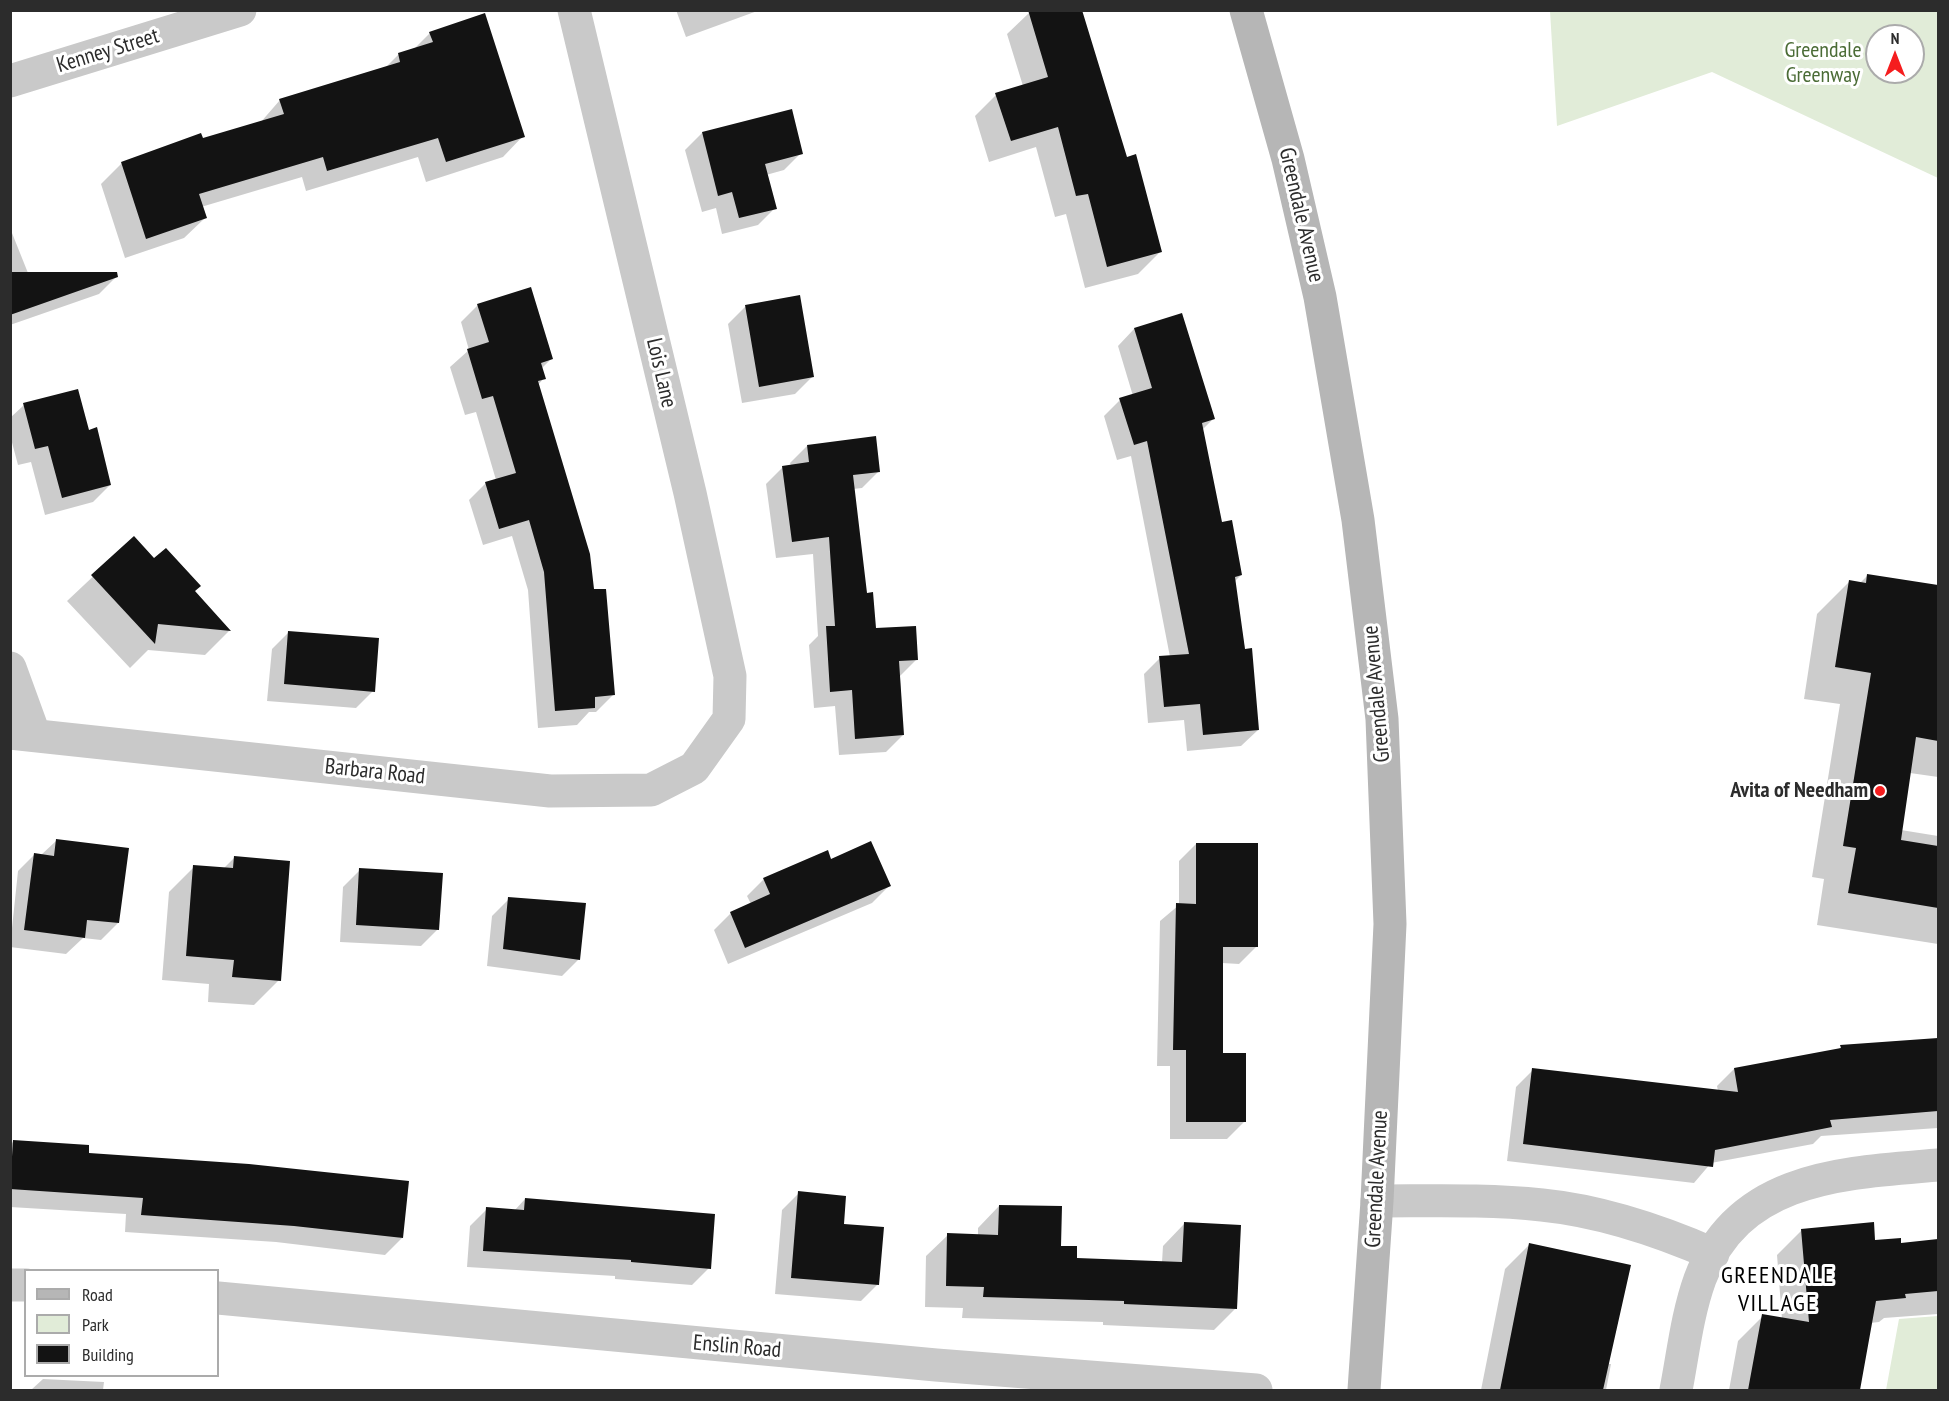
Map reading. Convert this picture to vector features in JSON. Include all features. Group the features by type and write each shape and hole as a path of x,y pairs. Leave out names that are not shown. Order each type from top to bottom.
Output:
{"main road":[{"name":"Greendale Avenue","path":"1246,10 1288,159 1320,297 1358,520 1380,708 1390,924 1377,1201 1364,1390"}],"street":[{"name":"Kenney Street","path":"10,81 240,10"},
{"name":"Lois Lane","path":"574,10 690,493 730,676 729,719 718,734"},
{"path":"10,668 22,733"},
{"name":"Barbara Road","path":"22,733 550,791 651,790 694,768 718,734"},
{"path":"1676,1390 1701,1278 1713,1254 1738,1222 1758,1206 1805,1182 1858,1172 1938,1165"},
{"path":"1377,1201 1498,1201 1544,1205 1629,1222 1713,1254"},
{"name":"Enslin Road","path":"219,1298 936,1365 1256,1390"}],"green space":[{"name":"Greendale Greenway","path":"1550,11 1938,11 1938,178 1712,72 1557,126"},
{"path":"1938,1316 1938,1390 1886,1390 1899,1319"}],"building":[{"path":"1028,10 1082,10 1127,157 1136,154 1162,252 1107,267 1088,194 1076,196 1058,127 1011,141 995,93 1048,77"},
{"path":"485,13 525,137 446,162 438,138 327,171 323,157 199,194 207,218 146,239 121,162 201,133 203,138 284,114 279,99 400,62 398,53 433,42 429,32"},
{"path":"792,109 803,154 765,164 777,209 739,218 732,192 718,196 702,132"},
{"path":"10,272 117,272 118,277 10,315"},
{"path":"531,287 553,359 541,363 546,379 538,381 590,554 594,589 606,589 615,695 595,697 595,708 555,711 544,572 529,520 499,529 485,482 516,473 493,396 482,399 467,349 489,342 477,304"},
{"path":"800,295 814,377 759,387 745,305"},
{"path":"1182,313 1215,419 1202,423 1222,522 1232,520 1242,575 1235,577 1245,649 1252,648 1259,730 1203,735 1200,704 1164,707 1159,656 1189,654 1147,441 1134,445 1119,398 1152,388 1134,328"},
{"path":"78,389 89,430 97,427 111,485 62,498 48,446 35,449 23,403"},
{"path":"876,436 880,472 853,475 867,593 873,592 876,628 916,626 918,660 899,661 904,735 855,739 852,690 830,692 826,626 835,626 829,537 792,542 782,466 809,462 807,445"},
{"path":"134,536 154,558 166,548 201,586 195,591 231,631 158,624 155,644 91,575"},
{"name":"Avita of Needham","path":"1867,574 1938,585 1938,741 1916,737 1901,840 1938,846 1938,908 1848,893 1856,848 1843,846 1871,673 1835,667 1849,580 1866,583"},
{"path":"288,631 379,638 375,692 284,684"},
{"path":"56,839 129,848 119,923 87,920 85,938 24,930 34,853 54,856"},
{"path":"871,841 891,886 745,948 730,912 770,894 763,878 828,850 831,859"},
{"path":"1196,843 1258,843 1258,947 1223,947 1223,1053 1246,1053 1246,1122 1186,1122 1186,1050 1173,1050 1176,903 1196,904"},
{"path":"234,856 290,861 281,981 232,977 234,960 186,956 193,865 233,868"},
{"path":"359,868 443,873 439,930 356,925"},
{"path":"508,897 586,903 580,960 503,949"},
{"path":"1938,1038 1938,1111 1830,1120 1832,1127 1715,1150 1713,1167 1523,1144 1532,1068 1738,1092 1734,1068 1841,1048 1840,1045"},
{"path":"13,1140 89,1145 89,1153 249,1164 409,1181 403,1238 294,1226 141,1215 143,1198 10,1189"},
{"path":"798,1191 846,1196 844,1224 884,1227 879,1285 791,1278"},
{"path":"525,1198 715,1214 711,1269 631,1262 631,1260 483,1251 486,1207 524,1210"},
{"path":"999,1205 1062,1206 1061,1246 1077,1246 1077,1258 1182,1262 1184,1222 1241,1225 1237,1309 1124,1304 1124,1301 983,1297 984,1287 946,1286 947,1233 998,1235"},
{"path":"1874,1222 1875,1240 1901,1238 1901,1243 1938,1239 1938,1291 1905,1294 1906,1298 1876,1301 1860,1390 1748,1390 1762,1314 1809,1322 1801,1229"},
{"path":"1529,1243 1631,1265 1603,1390 1500,1390"}],"place":[{"name":"Avita of Needham","path":"1880,791"}],"district":[{"name":"GREENDALE VILLAGE","path":"1778,1290"}]}
